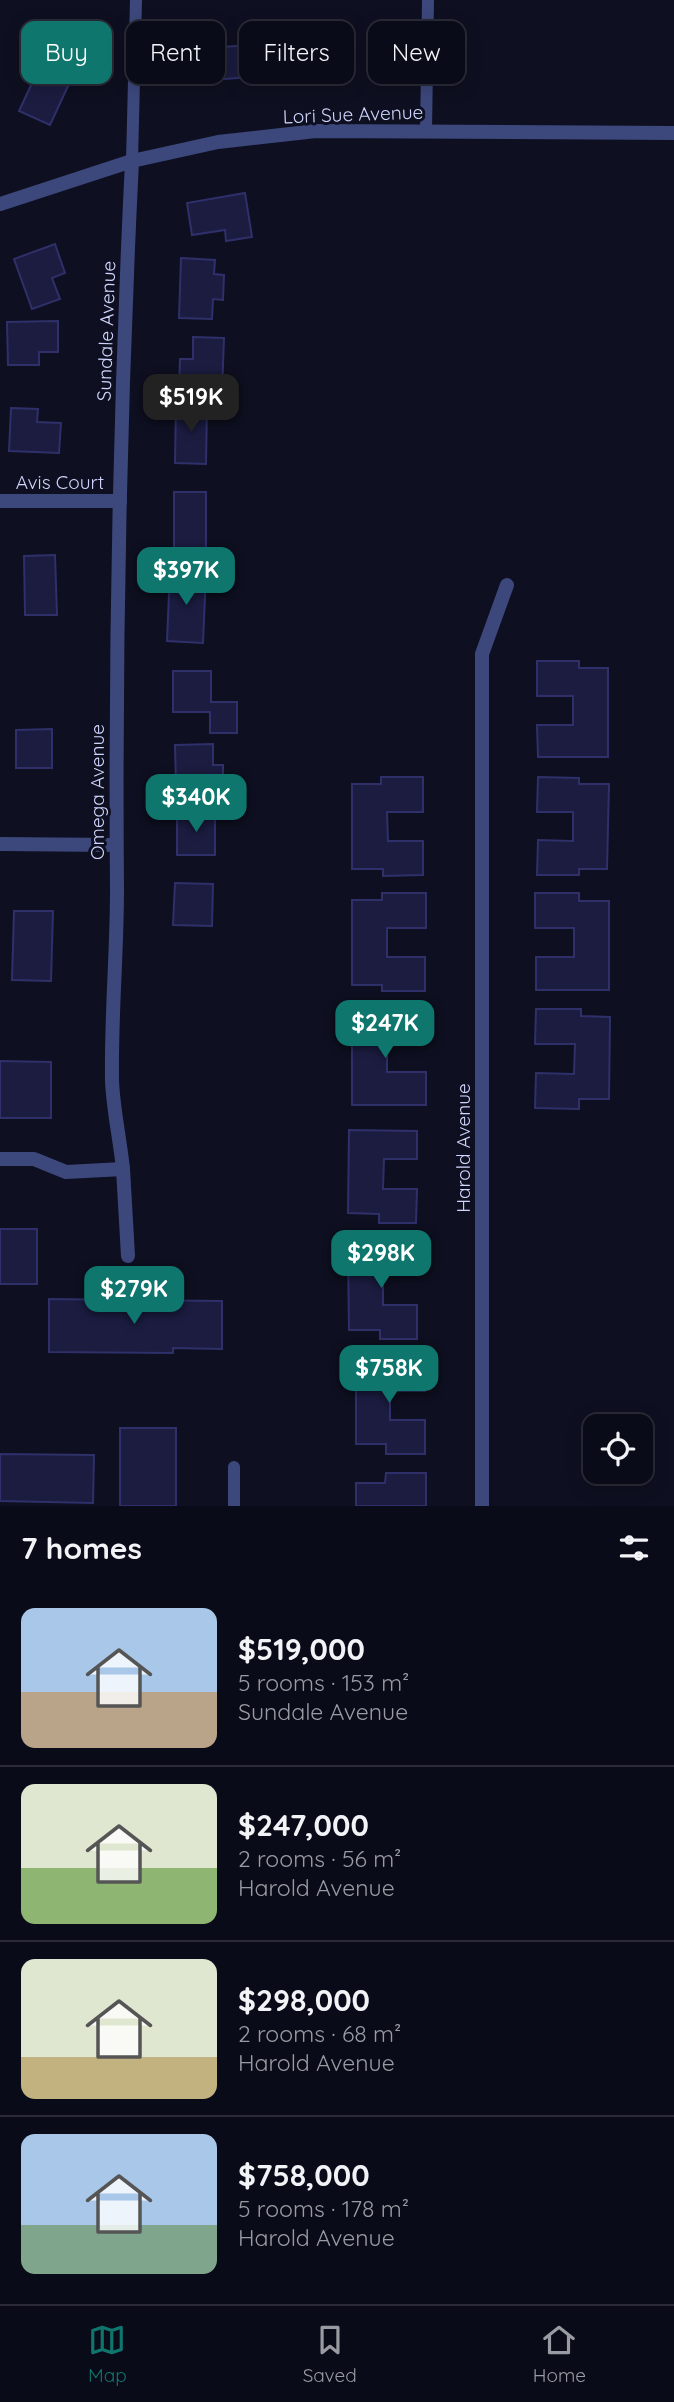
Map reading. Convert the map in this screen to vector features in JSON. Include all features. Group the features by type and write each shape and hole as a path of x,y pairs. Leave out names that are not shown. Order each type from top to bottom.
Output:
{"street":[{"name":"Lori Sue Avenue","path":"0,204 132,161 218,142 316,131 674,133"},
{"name":"Sundale Avenue","path":"120,501 132,161"},
{"name":"Avis Court","path":"0,501 120,501"},
{"name":"Omega Avenue","path":"120,501 112,1082 123,1168 128,1256"},
{"name":"Harold Avenue","path":"482,1506 482,654 507,585"},
{"path":"0,845 116,845"},
{"path":"0,1159 34,1159 66,1172 123,1168"}],"lane":[{"path":"132,161 136,0"},
{"path":"426,131 428,0"},
{"path":"234,1467 234,1506"}],"building":[{"path":"239,46 239,78 225,79 225,47"},
{"path":"32,84 69,84 50,125 19,111"},
{"path":"245,193 252,237 226,241 225,230 192,235 187,203"},
{"path":"55,244 65,273 52,278 60,299 32,309 14,259"},
{"path":"181,258 215,260 214,274 224,275 223,300 213,299 212,319 179,318"},
{"path":"58,321 58,352 39,352 39,365 8,365 7,322"},
{"path":"193,337 224,338 222,392 179,390 180,359 193,359"},
{"path":"176,404 207,405 206,464 175,463"},
{"path":"11,408 38,409 37,422 61,423 59,453 9,451"},
{"path":"174,492 206,492 206,548 174,548"},
{"path":"55,555 57,615 25,615 24,556"},
{"path":"170,570 206,572 203,643 167,641"},
{"path":"537,661 579,661 579,668 608,668 608,757 538,757 537,725 573,725 573,696 537,696"},
{"path":"173,671 211,671 211,702 237,702 237,733 210,733 210,712 173,712"},
{"path":"52,729 52,768 16,768 16,730"},
{"path":"213,744 213,765 223,765 223,785 176,786 175,745"},
{"path":"381,777 423,777 423,812 387,812 388,841 423,841 423,875 383,876 383,869 352,869 352,784 381,784"},
{"path":"538,777 579,778 579,784 609,784 607,869 579,869 579,875 537,875 538,840 573,841 573,812 537,812"},
{"path":"177,814 215,814 215,855 177,855"},
{"path":"175,883 213,884 212,926 173,925"},
{"path":"382,893 426,893 426,928 387,928 387,957 425,957 425,991 382,991 382,985 352,985 352,900 382,900"},
{"path":"535,893 579,893 579,901 609,901 609,990 536,990 536,957 574,957 574,928 535,928"},
{"path":"14,911 53,911 51,981 12,980"},
{"path":"381,1009 417,1009 418,1044 387,1044 387,1072 426,1072 426,1105 352,1105 352,1016 381,1016"},
{"path":"536,1009 581,1009 581,1016 610,1017 609,1099 579,1099 579,1109 535,1108 536,1073 574,1074 575,1044 535,1044"},
{"path":"0,1061 51,1062 51,1118 0,1118"},
{"path":"349,1130 417,1131 417,1159 384,1159 383,1189 417,1189 416,1223 379,1223 379,1214 348,1213"},
{"path":"0,1229 37,1229 37,1284 0,1284"},
{"path":"379,1241 417,1241 417,1275 383,1275 383,1305 417,1305 417,1339 380,1339 380,1330 349,1330 348,1251 379,1251"},
{"path":"49,1299 222,1301 222,1349 173,1348 173,1353 49,1352"},
{"path":"385,1357 425,1357 425,1391 390,1391 390,1420 425,1420 425,1454 386,1454 386,1444 356,1444 356,1367 385,1367"},
{"path":"120,1428 176,1428 176,1506 120,1506"},
{"path":"0,1454 94,1455 93,1503 0,1501"},
{"path":"386,1473 426,1473 426,1506 356,1506 356,1483 385,1483"}]}
